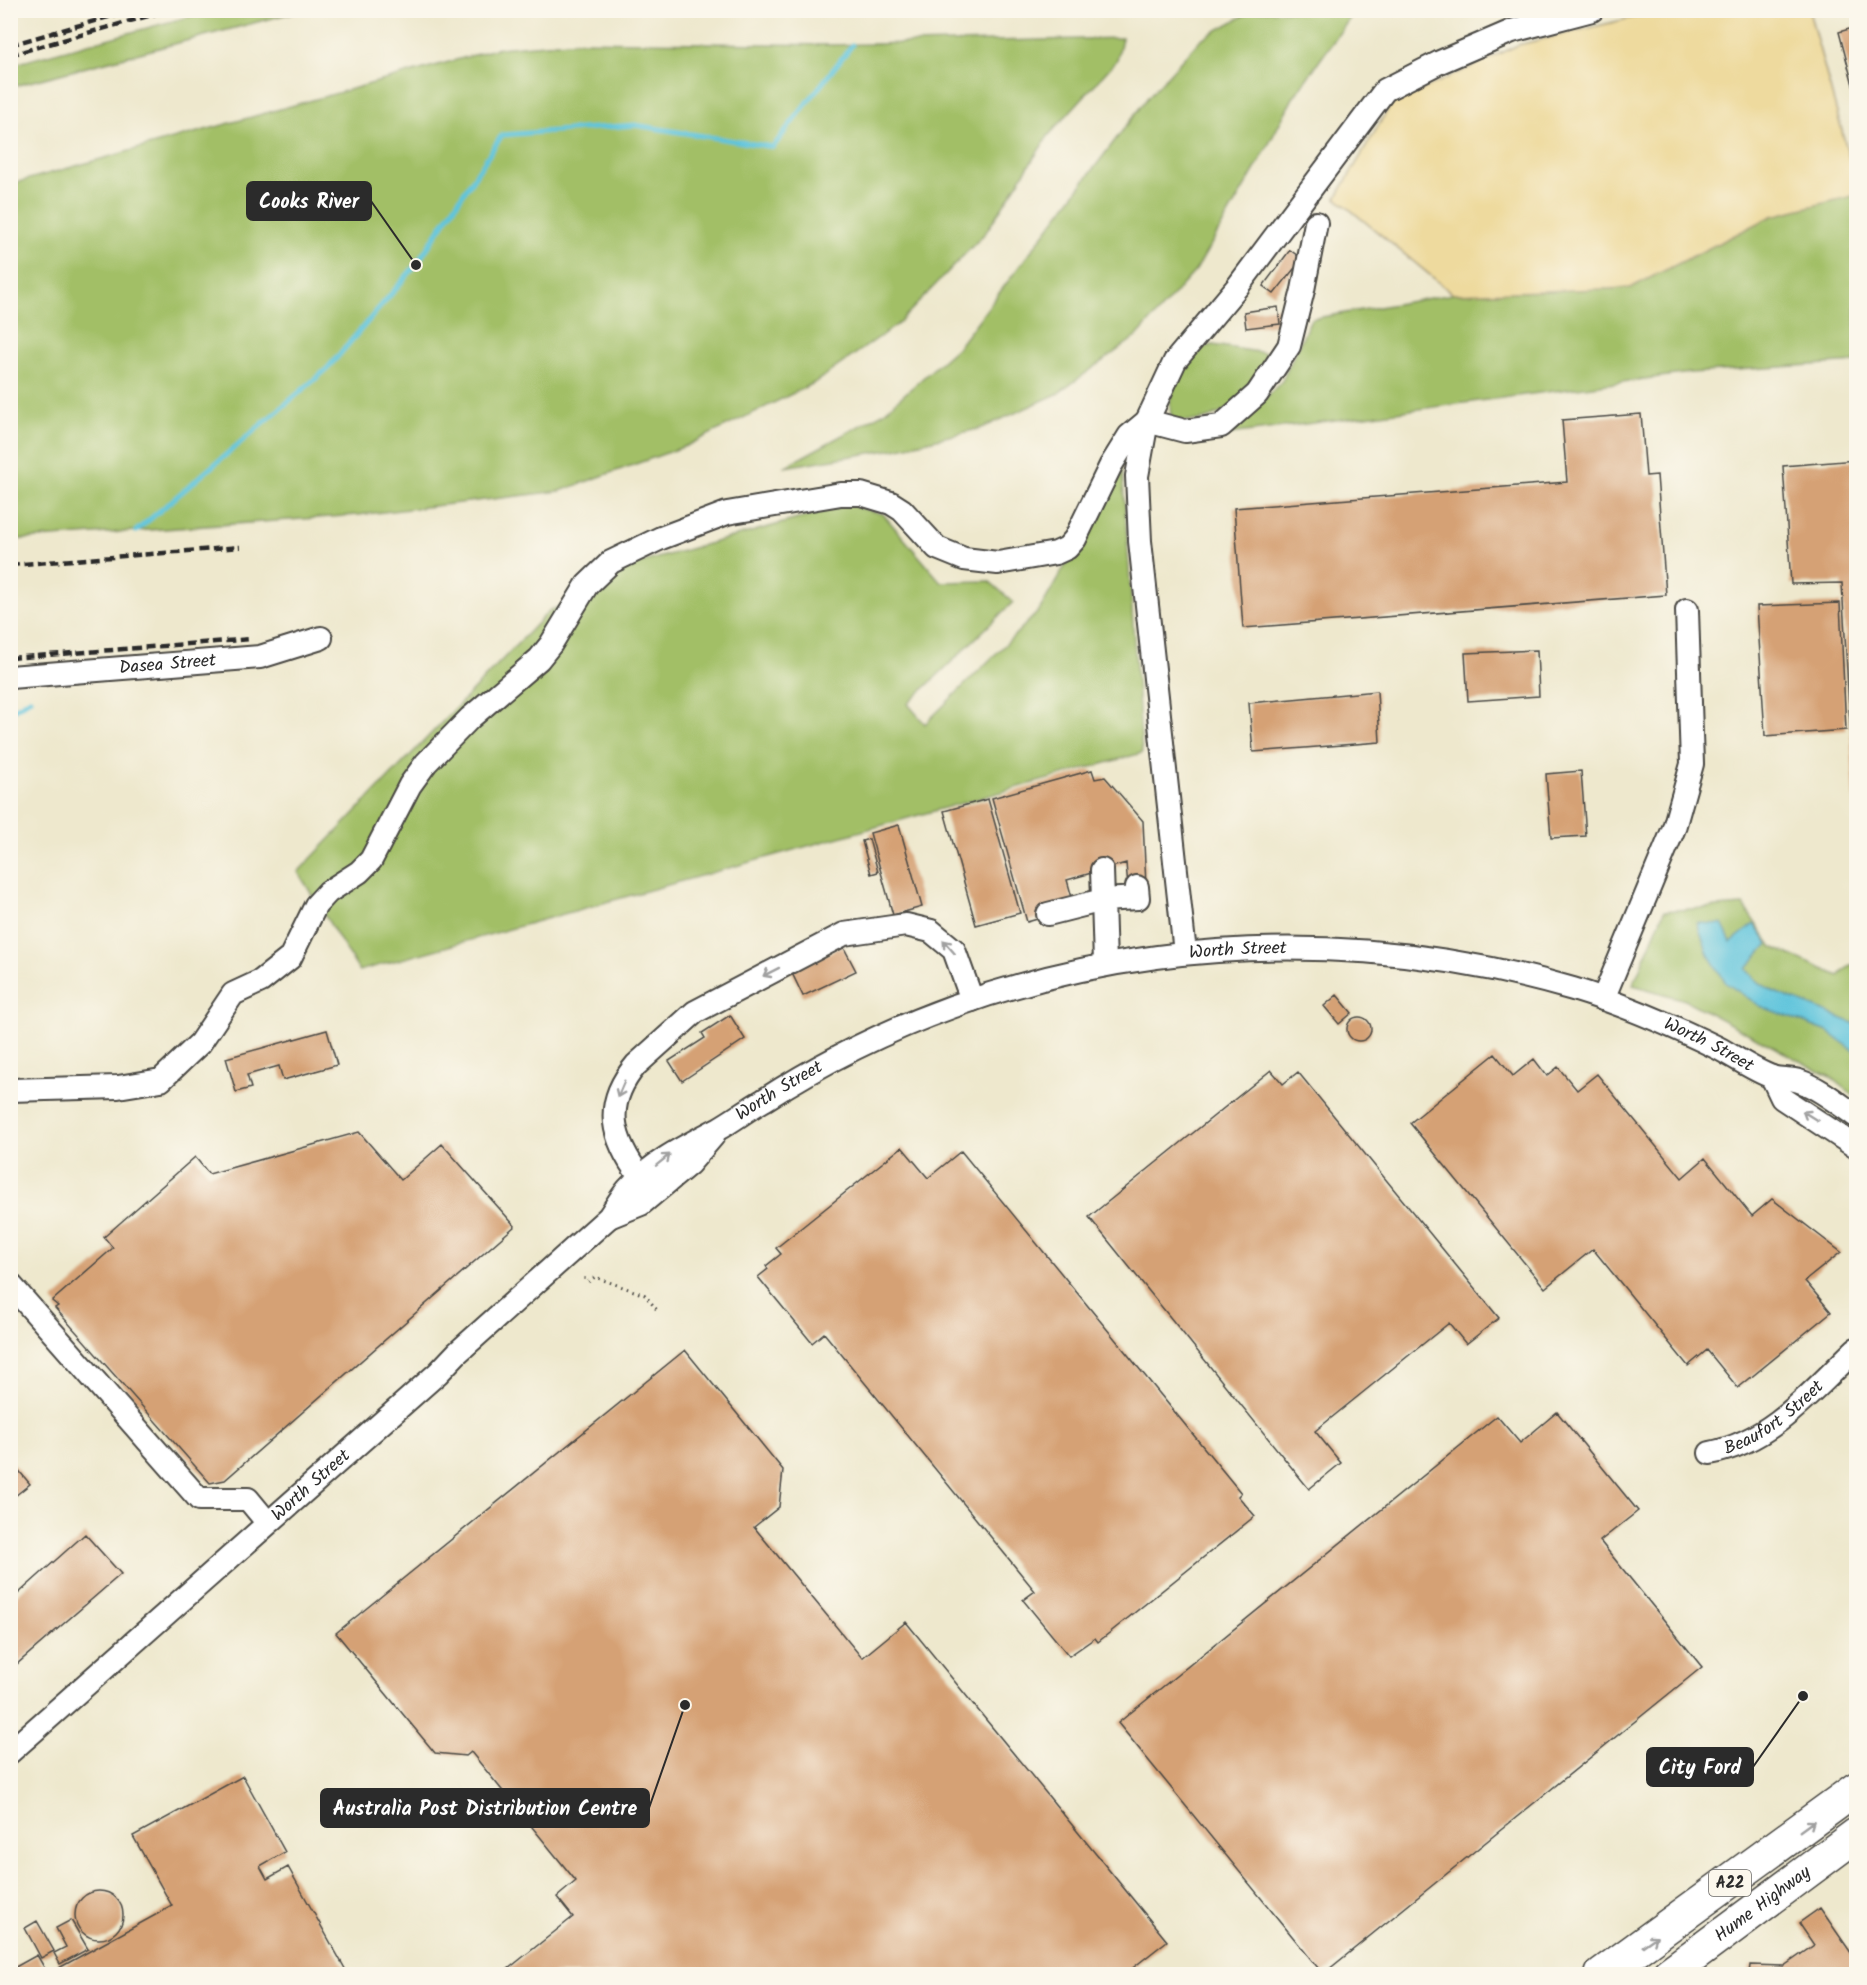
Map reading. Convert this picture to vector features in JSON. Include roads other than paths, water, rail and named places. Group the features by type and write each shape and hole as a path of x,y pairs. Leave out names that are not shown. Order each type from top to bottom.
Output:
{"highway":[{"name":"Hume Highway","path":"1602,1974 1857,1789"},
{"name":"Hume Highway","path":"1669,1974 1857,1835"}],"street":[{"path":"1185,953 1140,541 1137,476 1147,421 1175,361 1238,286 1385,90 1440,62 1512,31 1592,10"},
{"path":"1147,421 1185,431 1221,426 1257,394 1289,346 1303,291 1316,223"},
{"path":"10,1090 118,1087 161,1080 200,1043 233,994 261,981 290,958 316,904 328,892 359,872 371,860 410,785 426,763 470,718 538,659 551,644 587,585 611,562 653,542 727,513 841,494 861,494 891,503 902,510 938,548 964,560 998,563 1056,553 1067,548 1075,539 1111,465 1129,436 1147,421"},
{"path":"1604,999 1674,828 1692,764 1687,610"},
{"name":"Dasea Street","path":"10,677 260,657 321,638"},
{"path":"1102,870 1106,963"},
{"path":"1048,914 1103,900 1138,898 1137,887"},
{"path":"641,1178 626,1158 616,1136 614,1111 617,1098 627,1074 695,1012 844,934 906,925 930,931 954,950 972,1000"},
{"name":"Worth Street","path":"10,1752 267,1522 438,1373 457,1353 609,1217 628,1190 677,1149 720,1128 837,1056 896,1027 972,1000 1106,963 1185,953 1287,946 1407,954 1473,964 1604,999 1656,1020 1772,1077 1799,1081 1857,1116"},
{"name":"Worth Street","path":"1772,1077 1782,1098 1857,1147"},
{"name":"Worth Street","path":"609,1217 641,1204 689,1164 720,1128"},
{"path":"10,1284 199,1499 248,1499 267,1522"},
{"name":"Beaufort Street","path":"1710,1453 1735,1447 1765,1432 1857,1349"}],"water":[{"path":"1697,923 1722,924 1731,942 1754,924 1768,944 1746,969 1769,989 1853,1023 1856,1026 1856,1052 1828,1032 1760,1006 1726,983 1708,954"}],"waterway":[{"path":"136,531 327,369 416,265 502,135 635,125 773,147 852,45"},
{"path":"10,712 30,699"}],"railway":[{"path":"10,45 133,10"},
{"path":"10,55 169,10"},
{"path":"10,565 240,547"},
{"path":"10,658 252,639"}],"place":[{"name":"Cooks River","path":"416,265"},
{"name":"City Ford","path":"1803,1696"},
{"name":"Australia Post Distribution Centre","path":"685,1705"}]}
